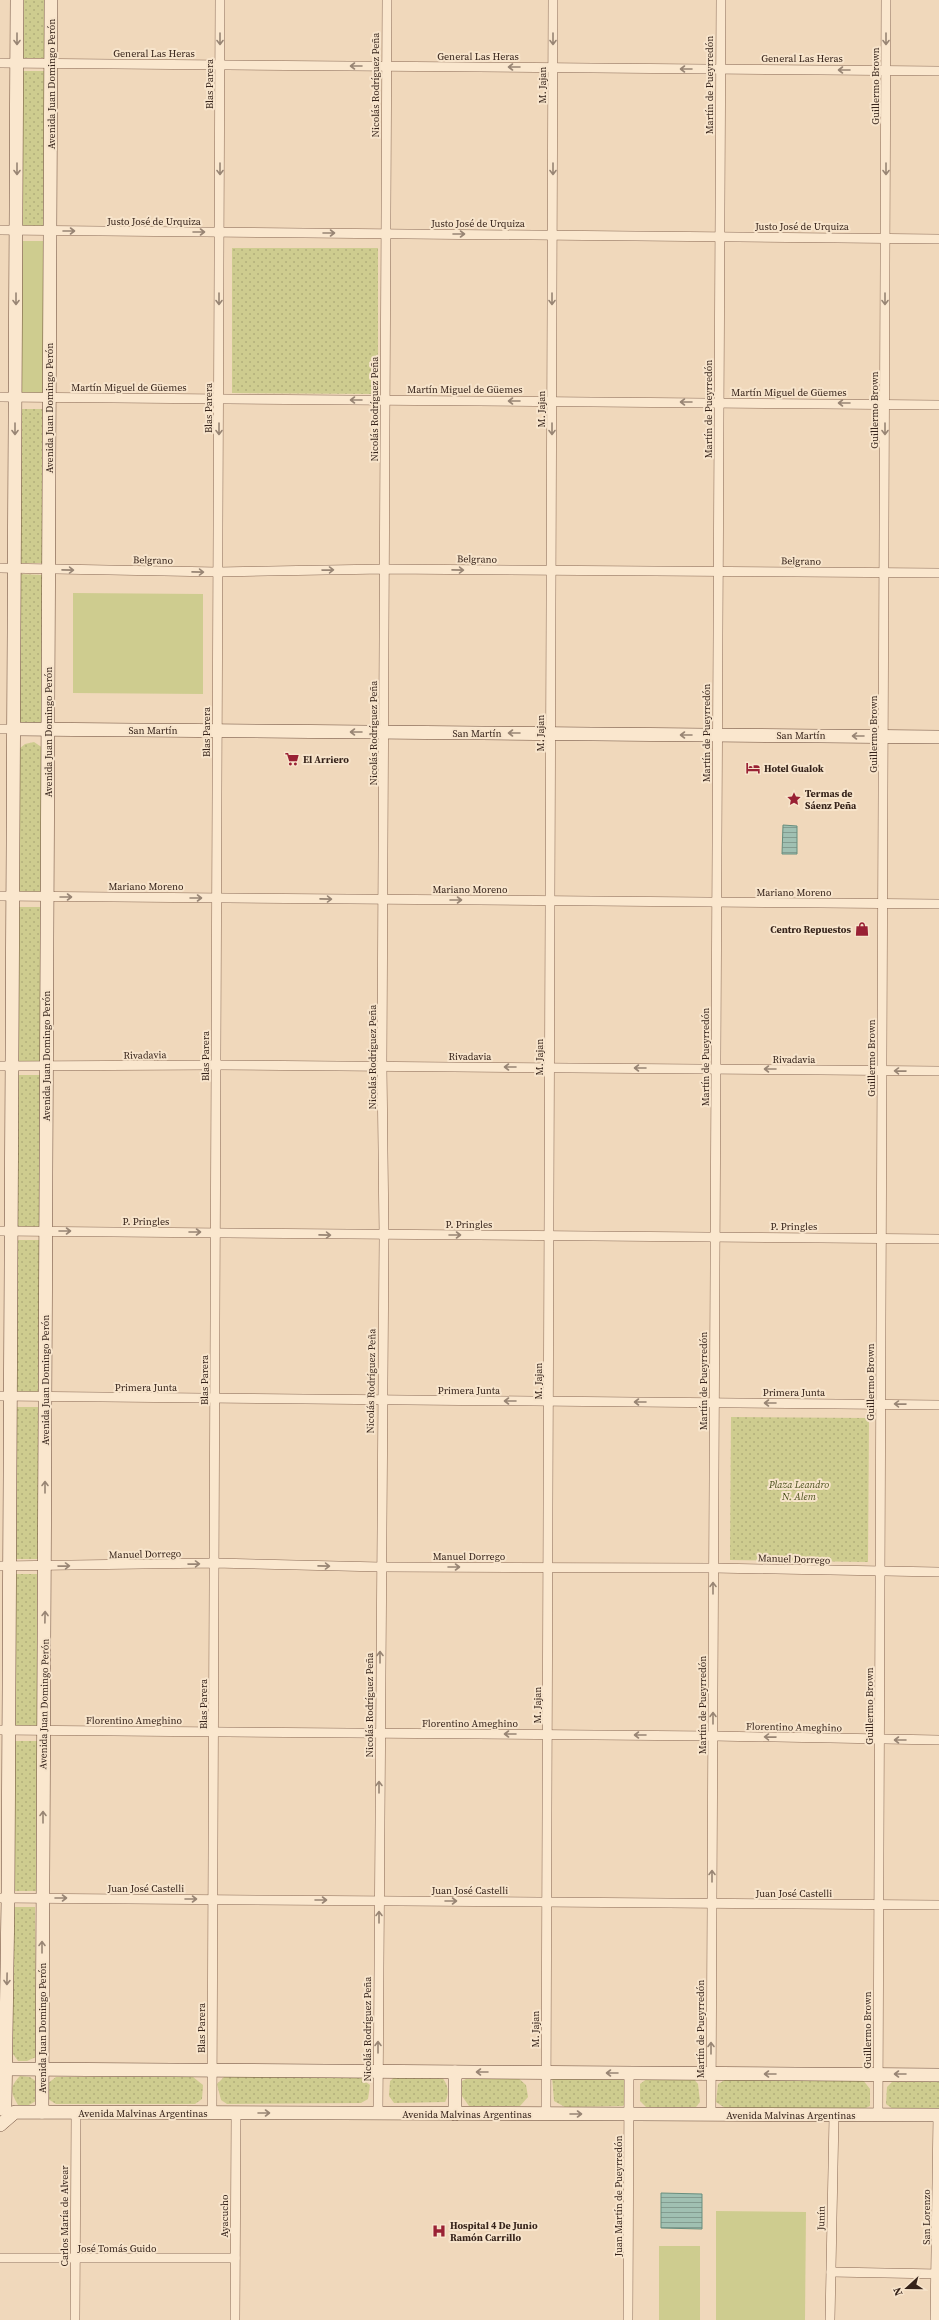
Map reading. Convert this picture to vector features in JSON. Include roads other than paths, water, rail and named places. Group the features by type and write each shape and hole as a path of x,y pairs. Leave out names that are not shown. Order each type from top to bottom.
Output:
{"main road":[{"path":"2,2107 6,2069 4,1898 6,1067 13,896 18,0"},
{"name":"Avenida Juan Domingo Perón","path":"42,2112 46,1067 50,570 49,397 51,0"},
{"name":"San Martín","path":"14,729 939,737"},
{"path":"6,2069 939,2075"},
{"path":"455,2072 455,2114"},
{"name":"Avenida Malvinas Argentinas","path":"0,2125 15,2112 834,2116 938,2115"}],"street":[{"name":"Blas Parera","path":"212,2113 220,0"},
{"name":"Nicolás Rodríguez Peña","path":"378,2114 380,1567 384,1236 382,1066 384,900 385,234 387,0"},
{"name":"M. Jajan","path":"546,2114 553,0"},
{"name":"Martín de Pueyrredón","path":"711,2115 721,0"},
{"name":"Guillermo Brown","path":"878,2116 886,0"},
{"name":"General Las Heras","path":"0,63 939,71"},
{"name":"Justo José de Urquiza","path":"0,230 939,239"},
{"name":"Martín Miguel de Güemes","path":"0,397 939,405"},
{"name":"Belgrano","path":"0,568 218,572 384,569 939,573"},
{"path":"0,729 14,729"},
{"name":"Mariano Moreno","path":"0,896 939,904"},
{"name":"Rivadavia","path":"6,1067 216,1065 939,1071"},
{"name":"P. Pringles","path":"6,1231 384,1236 549,1235 939,1239"},
{"name":"Primera Junta","path":"5,1396 382,1401 939,1404"},
{"name":"Manuel Dorrego","path":"5,1566 214,1564 380,1567 548,1566 939,1572"},
{"name":"Florentino Ameghino","path":"5,1730 547,1734 939,1740"},
{"name":"Juan José Castelli","path":"4,1898 939,1905"},
{"name":"Juan Martín de Pueyrredón","path":"628,2320 629,2073"},
{"name":"Carlos María de Alvear","path":"74,2320 76,2112"},
{"name":"Ayacucho","path":"234,2320 236,2113"},
{"name":"San Lorenzo","path":"936,2320 938,2274 938,2115"},
{"name":"Junín","path":"830,2320 834,2116"},
{"name":"José Tomás Guido","path":"0,2258 235,2258"},
{"path":"831,2272 938,2274"}],"place":[{"name":"El Arriero","path":"292,759"},
{"name":"Hotel Gualok","path":"753,768"},
{"name":"Termas de Sáenz Peña","path":"794,799"},
{"name":"Centro Repuestos","path":"862,929"},
{"name":"Hospital 4 De Junio Ramón Carrillo","path":"439,2231"}],"park label":[{"name":"Plaza Leandro N. Alem","path":"799,1490"}]}
